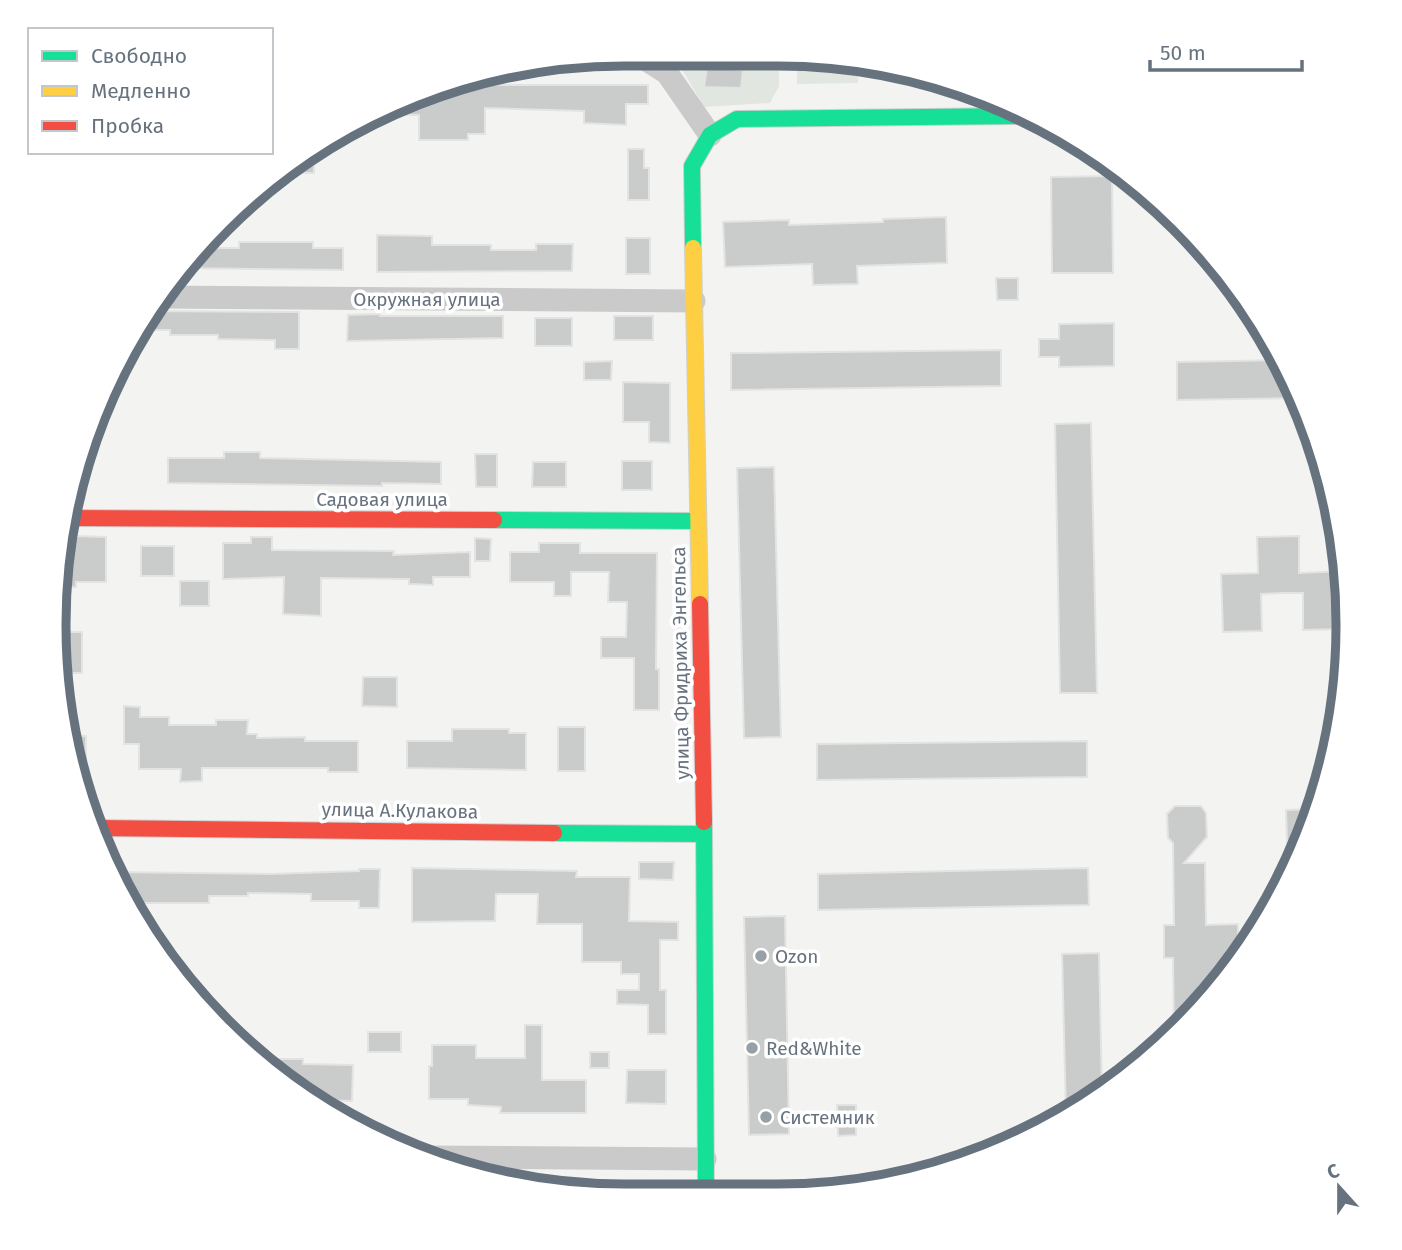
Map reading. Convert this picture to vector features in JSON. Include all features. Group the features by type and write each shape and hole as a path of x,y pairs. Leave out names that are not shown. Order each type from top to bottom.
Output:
{"street":[{"path":"656,66 667,73 710,135 737,119 1007,116"},
{"name":"улица Фридриха Энгельса","path":"706,1184 704,834 692,166 710,135"},
{"name":"Окружная улица","path":"174,297 694,301"},
{"name":"Садовая улица","path":"77,518 698,521"},
{"name":"улица А.Кулакова","path":"105,828 704,834"},
{"path":"456,1157 705,1159"}],"shaded area":[{"path":"678,66 779,66 779,86 770,103 704,107"},
{"path":"797,67 858,72 858,83 797,84"}],"building":[{"path":"707,67 743,70 741,88 704,87"},
{"path":"484,85 648,85 648,104 626,104 626,125 584,123 584,111 485,108 485,134 468,134 468,140 419,140 419,115 398,115 445,96"},
{"path":"628,149 644,149 644,168 649,168 649,200 628,200"},
{"path":"314,162 314,173 298,173"},
{"path":"1109,176 1112,179 1113,273 1052,273 1051,177"},
{"path":"946,217 947,263 857,266 858,284 813,285 812,264 725,267 723,222 789,220 789,225"},
{"path":"377,235 432,236 432,245 491,245 491,250 536,250 536,244 573,244 572,271 377,272"},
{"path":"626,238 650,238 650,274 626,274"},
{"path":"239,242 313,242 313,248 343,248 343,270 196,268 213,248 239,248"},
{"path":"996,278 1018,278 1018,300 997,300"},
{"path":"164,311 299,312 299,349 275,349 275,340 218,339 218,335 170,335 170,330 151,330"},
{"path":"348,315 503,316 503,338 347,341"},
{"path":"614,316 653,316 653,340 614,340"},
{"path":"535,318 572,318 572,346 535,346"},
{"path":"1114,323 1114,366 1059,367 1059,357 1039,357 1039,339 1059,339 1059,324"},
{"path":"1001,350 1001,386 731,390 731,353"},
{"path":"1269,360 1287,398 1177,400 1177,362"},
{"path":"612,361 611,380 584,380 584,362"},
{"path":"623,382 670,383 670,443 649,442 649,422 623,422"},
{"path":"1091,423 1097,693 1060,693 1055,424"},
{"path":"224,452 260,452 260,458 441,462 441,484 382,483 382,486 168,483 168,458 224,458"},
{"path":"475,454 497,454 497,487 476,487"},
{"path":"622,461 652,461 652,490 622,490"},
{"path":"533,462 566,462 566,487 532,487"},
{"path":"774,467 781,737 744,738 737,468"},
{"path":"76,536 106,537 106,582 76,582 76,587 68,587 71,552 73,539"},
{"path":"1299,536 1299,573 1333,572 1336,629 1303,630 1303,593 1282,593 1261,594 1262,631 1223,632 1221,574 1258,573 1257,537"},
{"path":"251,537 272,537 272,550 394,551 393,555 470,552 470,577 433,577 433,585 409,584 409,579 321,578 321,616 283,614 284,577 223,579 223,543 251,543"},
{"path":"475,538 491,539 490,561 475,561"},
{"path":"539,543 580,543 580,553 657,553 656,669 659,669 659,710 634,710 634,658 601,658 601,637 626,637 627,602 608,602 609,572 571,572 571,596 554,596 554,582 510,582 510,552 539,552"},
{"path":"141,546 174,546 174,576 141,576"},
{"path":"180,581 209,581 209,606 180,606"},
{"path":"66,632 82,632 82,673 69,673"},
{"path":"363,677 397,677 397,707 362,706"},
{"path":"124,706 140,707 140,717 169,717 169,725 216,725 216,720 248,720 247,734 257,734 257,738 305,737 305,741 358,741 358,772 328,772 328,768 202,768 202,781 180,782 181,769 139,769 139,744 124,744"},
{"path":"558,727 585,727 585,771 558,771"},
{"path":"452,729 509,729 509,733 526,733 526,770 407,768 407,741 452,741"},
{"path":"78,736 86,736 86,770"},
{"path":"1087,741 1087,777 817,780 817,744"},
{"path":"1175,806 1201,806 1206,813 1207,837 1184,863 1205,863 1206,925 1238,924 1238,939 1220,965 1174,1018 1173,958 1164,958 1164,925 1174,925 1173,843 1168,838 1167,814"},
{"path":"1304,809 1287,852 1286,810"},
{"path":"639,862 674,862 673,880 639,879"},
{"path":"412,868 577,871 576,877 630,877 629,921 678,922 678,940 660,940 660,990 666,990 666,1034 648,1034 648,1005 617,1004 617,990 639,990 639,974 621,974 621,962 582,962 582,924 537,924 538,894 496,894 495,921 412,922"},
{"path":"1088,868 1089,905 818,910 818,874"},
{"path":"380,869 379,908 359,908 359,901 311,901 311,894 248,893 248,896 209,896 209,903 140,903 124,872 270,874"},
{"path":"785,916 789,1134 749,1135 744,917"},
{"path":"1099,953 1102,1079 1066,1103 1062,954"},
{"path":"525,1025 542,1025 542,1080 586,1080 586,1113 500,1113 501,1107 468,1105 468,1099 429,1099 432,1045 476,1045 476,1058 525,1058"},
{"path":"368,1032 401,1032 401,1052 368,1052"},
{"path":"590,1052 609,1052 609,1068 590,1068"},
{"path":"274,1059 303,1059 303,1064 353,1065 352,1101 333,1100"},
{"path":"627,1070 666,1070 666,1104 626,1103"},
{"path":"837,1105 856,1105 856,1135 838,1136"}],"traffic: fast":[{"path":"693,248 692,166 710,135 737,119 1007,116"},
{"path":"494,520 698,521"},
{"path":"704,822 706,1184"},
{"path":"554,833 704,834"}],"traffic: slow":[{"path":"693,248 700,604"}],"traffic: jam":[{"path":"77,518 494,520"},
{"path":"700,604 704,822"},
{"path":"105,828 554,833"}],"place":[{"name":"Ozon","path":"761,956"},
{"name":"Red&White","path":"752,1048"},
{"name":"Системник","path":"766,1117"}]}
